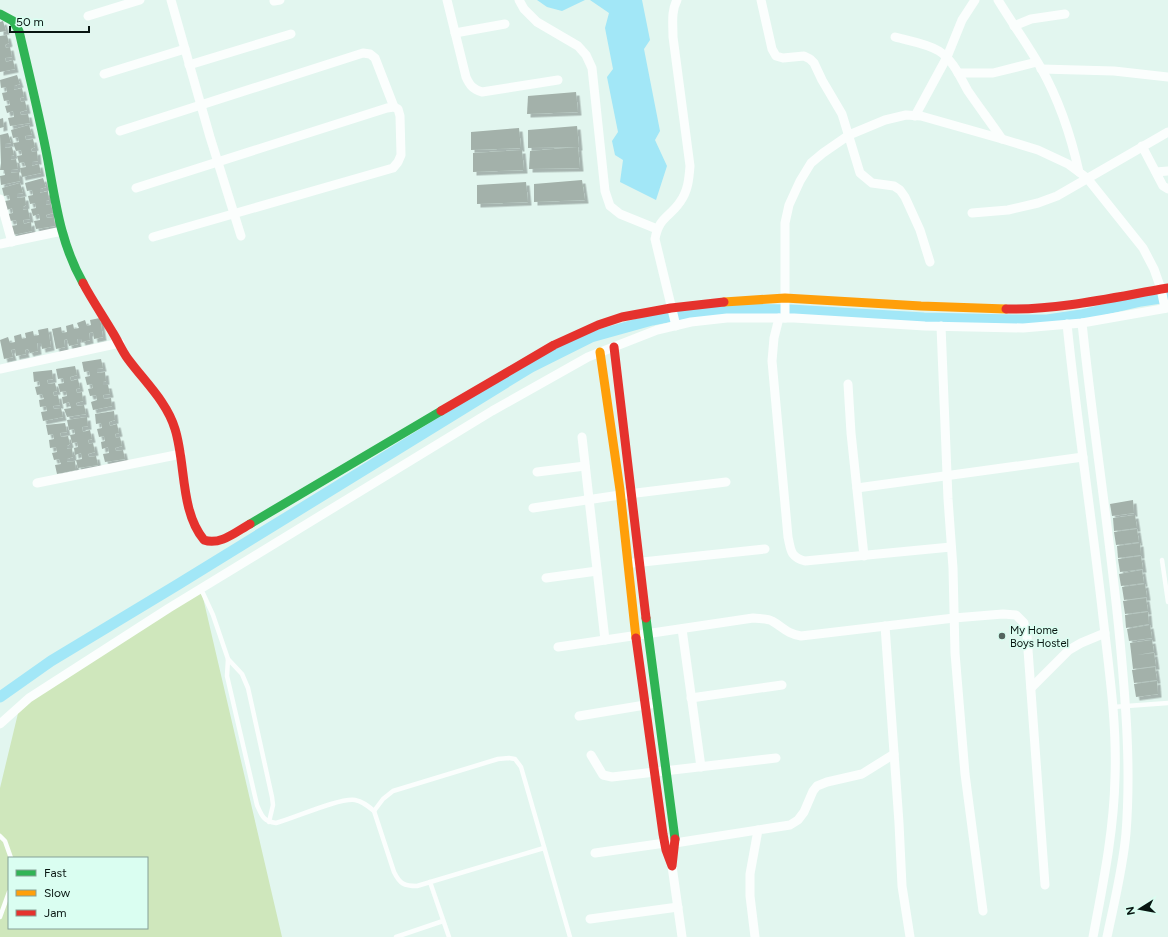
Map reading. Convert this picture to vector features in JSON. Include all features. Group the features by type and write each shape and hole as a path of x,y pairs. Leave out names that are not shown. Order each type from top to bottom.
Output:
{"street":[{"path":"88,16 140,0"},
{"path":"170,0 241,236"},
{"path":"447,0 466,77 470,86 475,90 482,92 558,80"},
{"path":"519,0 524,9 537,22 578,46 586,55 592,68 605,191 610,206 620,214 656,229"},
{"path":"675,324 654,239 656,229 661,221 681,201 688,184 690,166 673,37 672,16 677,0"},
{"path":"761,0 772,49 776,56 783,58 804,56 814,63 842,114 860,173 872,183 894,186 900,190 905,197 920,230 930,262"},
{"path":"915,116 946,57 962,20 974,0"},
{"path":"998,0 1039,66 1063,116 1072,142 1079,172"},
{"path":"0,14 13,22 19,31 67,250 87,290 127,357 156,392 172,419 179,440 186,492 193,524 202,539 207,542 222,540 554,345 598,325 622,317 731,301 785,301 1018,308 1072,304 1164,290"},
{"path":"1014,26 1031,19 1065,14"},
{"path":"455,33 505,24"},
{"path":"189,65 291,34"},
{"path":"895,37 930,46 940,51 958,73 967,89 1002,139"},
{"path":"104,74 185,49"},
{"path":"120,131 363,53 370,54 375,58 394,107 398,109 400,116 401,155 393,168 153,237"},
{"path":"958,73 993,72 1039,66 1114,71 1168,77"},
{"path":"136,188 394,107"},
{"path":"0,724 29,698 201,589 492,411 588,357 656,330 675,324 727,318 783,317 941,326 1023,328 1082,323 1166,307 1164,290 1142,248 1087,178 1079,172 1068,164 1038,150 922,116 906,116 885,120 849,136 823,153 811,163 789,204 785,223 785,301 783,317 774,338 772,361 788,537 791,552 797,558 805,561 951,547"},
{"path":"972,213 1008,210 1038,203 1057,196 1168,132"},
{"path":"1142,146 1163,186 1168,189"},
{"path":"1156,172 1168,171"},
{"path":"0,199 12,242"},
{"path":"0,244 62,231"},
{"path":"1082,323 1115,589 1126,706 1128,779 1126,833 1119,882 1107,937"},
{"path":"1067,324 1114,707 1116,742 1112,816 1104,880 1093,937"},
{"path":"941,326 955,653 965,774 983,911"},
{"path":"0,369 120,343"},
{"path":"614,347 638,563 649,634 675,843 672,866"},
{"path":"600,352 620,495 636,636 655,772 665,843 672,866 682,937"},
{"path":"848,384 851,433 864,556"},
{"path":"582,437 605,640"},
{"path":"37,483 180,454"},
{"path":"857,488 947,474 994,470 1083,457"},
{"path":"537,472 585,466"},
{"path":"532,508 726,482"},
{"path":"628,564 765,549"},
{"path":"546,578 597,571"},
{"path":"558,647 753,618 772,621 784,630 801,636 954,618 1003,614 1016,615 1024,623 1028,636 1045,885"},
{"path":"885,626 902,886 910,937"},
{"path":"682,629 701,767"},
{"path":"1031,688 1069,650 1081,643 1105,633"},
{"path":"691,698 782,685"},
{"path":"579,716 657,703"},
{"path":"595,853 665,843 675,843 790,825 798,820 804,812 813,791 817,786 827,782 862,774 894,754"},
{"path":"591,755 603,775 612,777 776,758"},
{"path":"755,937 750,896 750,874 758,830"},
{"path":"590,919 678,907"}],"lane":[{"path":"1162,560 1168,602"},
{"path":"201,589 213,615 228,659 228,676 257,805 262,817 269,822 276,823 342,801 355,800 366,804 374,811 394,872 398,880 406,886 417,886 544,848"},
{"path":"228,659 242,674 248,688 272,797 273,805 269,822"},
{"path":"1114,707 1168,704"},
{"path":"374,811 383,799 393,791 498,759 515,759 521,766 570,937"},
{"path":"0,836 5,841 11,857"},
{"path":"430,882 448,937"},
{"path":"0,917 8,895"},
{"path":"396,937 443,921"}],"green space":[{"path":"201,589 282,937 0,937 0,788 20,705"}],"water":[{"path":"537,0 585,0 562,11 547,7"},
{"path":"590,0 642,0 650,40 644,49 660,131 655,140 667,166 656,200 620,182 623,160 615,155 612,141 618,132 607,77 613,69 605,28 609,13"}],"building":[{"path":"3,21 6,31 0,32 0,22"},
{"path":"7,35 9,43 5,45 6,48 10,47 12,57 5,58 6,62 13,60 15,69 0,72 0,36"},
{"path":"17,75 20,84 14,86 14,90 22,88 24,97 20,98 21,102 25,101 27,110 20,112 21,115 28,114 30,123 10,126 8,118 14,117 13,111 7,113 5,106 10,105 9,100 4,101 2,93 7,92 6,87 1,88 0,80"},
{"path":"576,92 578,112 527,114 528,96"},
{"path":"3,118 4,127 0,128 0,119"},
{"path":"29,125 32,135 25,136 26,140 33,139 35,147 31,149 32,152 37,151 38,161 32,162 32,166 39,164 41,173 22,177 20,168 26,167 24,162 19,163 17,156 22,155 21,150 16,151 13,143 19,142 18,137 13,138 11,130"},
{"path":"577,126 579,147 528,148 528,130"},
{"path":"519,128 521,148 471,150 471,132"},
{"path":"8,133 11,143 5,144 5,148 12,147 14,155 11,156 11,160 16,159 18,169 11,170 11,173 19,172 20,181 1,185 0,176 5,175 4,170 0,170 0,135"},
{"path":"578,147 580,168 529,169 530,151"},
{"path":"522,150 524,170 473,172 473,153"},
{"path":"43,178 46,187 40,189 40,193 48,191 49,200 46,201 46,205 51,204 53,213 46,215 47,218 54,217 55,226 36,229 34,221 40,220 39,214 33,216 31,209 36,208 35,203 30,204 28,196 33,195 32,190 27,191 25,183"},
{"path":"582,180 585,200 534,202 534,184"},
{"path":"526,182 528,202 477,204 477,185"},
{"path":"20,183 23,193 17,194 17,198 25,197 26,205 23,207 23,210 28,209 30,219 23,220 24,224 31,222 32,231 13,235 11,226 17,225 16,220 10,221 8,214 13,213 12,208 7,210 5,201 10,200 9,195 4,196 2,188"},
{"path":"100,318 103,337 94,339 93,332 89,333 90,340 82,342 81,339 77,339 78,344 69,346 67,339 64,340 65,347 56,349 52,329 61,327 62,333 67,332 66,326 73,324 74,329 79,328 77,323 85,320 87,326 91,325 90,320"},
{"path":"48,328 51,347 42,349 41,343 37,343 38,351 30,353 28,349 25,350 26,354 16,356 15,349 11,350 13,357 4,359 0,340 8,337 10,343 15,342 14,336 21,334 22,339 26,338 25,333 33,331 34,336 39,335 38,330"},
{"path":"101,359 103,368 97,369 97,373 105,372 106,381 103,382 103,385 108,385 110,394 103,395 104,399 111,398 112,406 93,410 91,402 97,400 96,395 90,396 88,389 93,388 92,384 87,385 85,377 90,376 89,371 84,372 82,362"},
{"path":"75,366 77,375 70,377 71,381 78,379 80,388 76,389 77,393 82,392 83,401 76,403 77,406 84,405 86,414 67,417 64,409 71,408 69,402 63,404 62,397 67,396 66,391 60,392 58,384 64,383 63,378 58,379 56,369"},
{"path":"52,370 53,379 47,380 48,384 55,383 57,391 53,392 54,396 58,395 60,405 53,406 54,409 61,408 63,417 43,421 41,412 47,411 46,406 40,407 39,400 44,399 42,394 37,395 35,387 40,386 39,381 34,382 33,372"},
{"path":"114,411 115,420 109,422 110,426 117,424 119,433 115,434 116,438 120,437 122,446 115,448 116,451 123,450 125,459 105,462 103,454 109,453 108,447 102,449 101,442 105,441 104,436 99,437 97,429 102,428 101,423 96,424 95,414"},
{"path":"87,417 88,426 82,427 83,432 90,430 92,439 88,440 89,444 93,443 95,452 88,454 89,457 96,456 98,465 78,468 76,460 82,459 81,453 75,455 74,448 78,447 77,442 72,443 70,435 75,434 74,429 69,430 67,420"},
{"path":"65,423 67,432 60,433 61,437 68,436 70,444 67,446 67,449 72,448 73,457 67,459 67,462 75,461 76,470 57,474 55,465 61,464 59,459 54,460 52,453 57,452 56,447 50,448 49,440 54,439 53,434 48,435 46,425"},
{"path":"1133,500 1134,513 1112,516 1110,504"},
{"path":"1135,515 1137,528 1114,531 1113,518"},
{"path":"1137,529 1139,542 1116,545 1114,532"},
{"path":"1140,543 1141,555 1118,558 1117,546"},
{"path":"1141,556 1143,569 1120,572 1118,559"},
{"path":"1142,570 1144,583 1121,586 1119,574"},
{"path":"1145,584 1147,597 1124,600 1122,587"},
{"path":"1146,598 1148,611 1125,614 1123,601"},
{"path":"1148,612 1149,624 1126,628 1125,615"},
{"path":"1150,625 1152,638 1129,641 1127,629"},
{"path":"1152,640 1154,652 1137,655 1154,653 1156,666 1133,669 1130,643"},
{"path":"1155,667 1157,680 1134,683 1132,670"},
{"path":"1157,681 1158,694 1136,697 1134,684"}],"waterway":[{"path":"0,697 51,661 531,367 591,337 652,320 682,314 744,309 791,310 924,318 1047,320 1081,315 1141,301 1168,297"}],"traffic: fast":[{"path":"0,14 13,21 19,31 42,129 60,224 69,254 83,283"},
{"path":"250,524 441,411"},
{"path":"646,618 675,839"}],"traffic: slow":[{"path":"724,302 785,298 921,306 1006,309"},
{"path":"600,352 620,490 636,638"}],"traffic: jam":[{"path":"83,283 126,356 155,392 167,410 175,429 181,457 187,501 196,528 204,540 216,541 228,537 250,524"},
{"path":"1006,309 1026,309 1067,305 1168,288"},
{"path":"441,411 554,345 598,325 622,317 671,308 724,302"},
{"path":"614,347 646,618"},
{"path":"636,638 663,834 666,850 672,866 675,839"}],"place":[{"name":"My Home Boys Hostel","path":"1002,636"}]}
